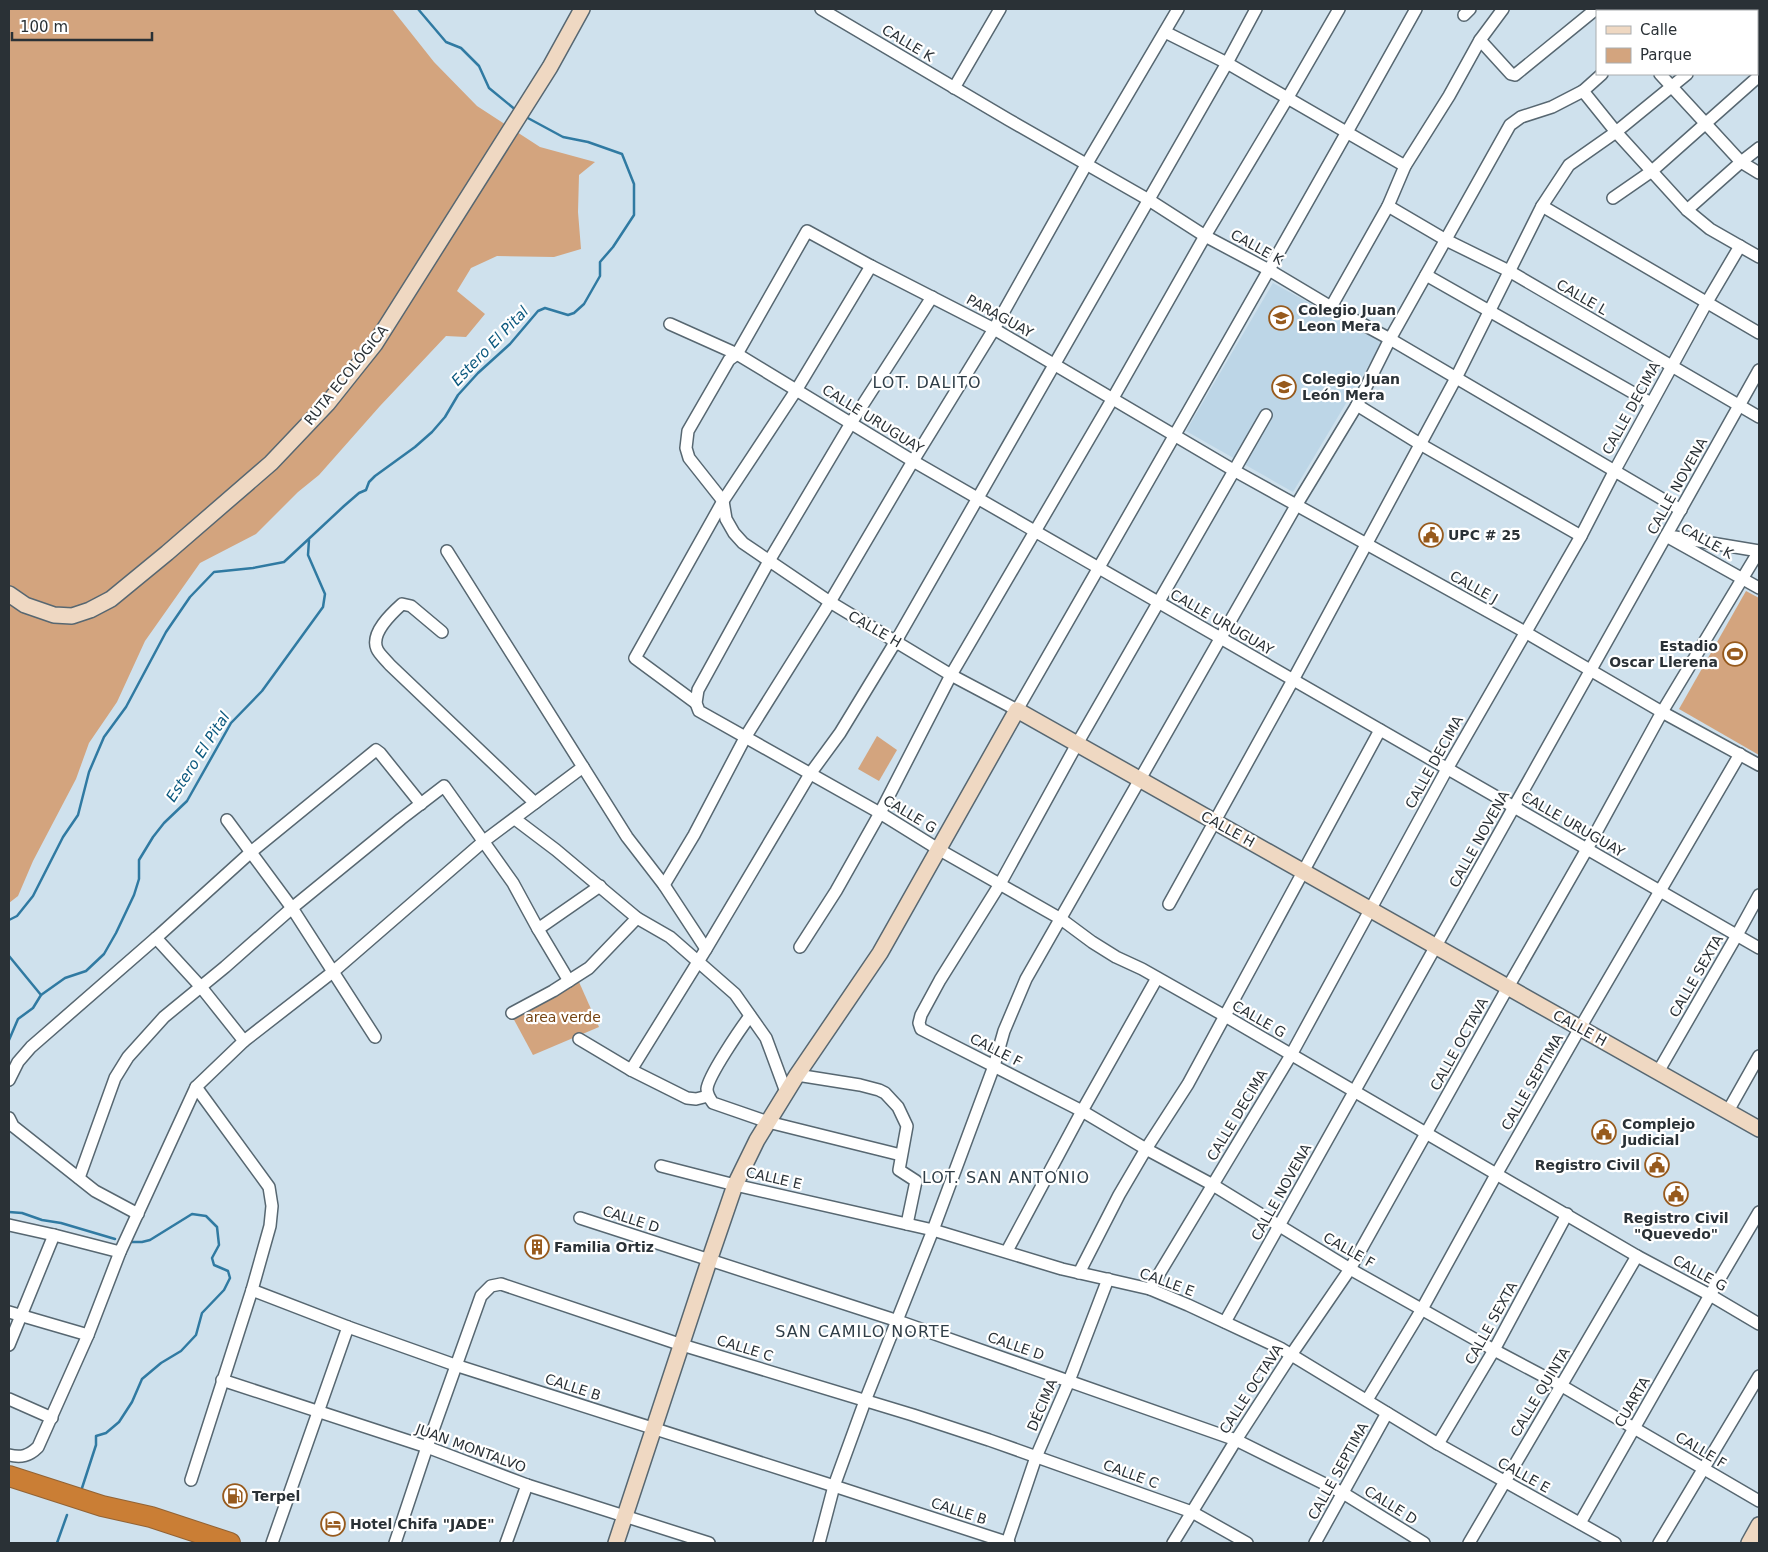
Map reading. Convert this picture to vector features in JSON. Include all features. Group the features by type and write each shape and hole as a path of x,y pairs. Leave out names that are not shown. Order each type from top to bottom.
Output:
{"highway":[{"path":"9,1476 102,1506 151,1517 230,1543"},
{"path":"102,1506 141,1526 189,1543"}],"street":[{"name":"RUTA ECOLÓGICA","path":"9,594 24,605 54,615 72,616 90,610 111,599 168,553 271,463 328,403 375,344 550,67 582,9"},
{"name":"CALLE K","path":"821,9 1149,200 1205,236 1269,270 1681,510"},
{"path":"954,88 1000,9"},
{"path":"664,885 694,835 746,736 830,602 994,329 1086,165 1178,9"},
{"path":"631,1070 706,949 810,774 840,733 896,641 1149,200 1256,9"},
{"path":"800,948 836,891 880,813 951,675 1205,236 1339,9"},
{"path":"616,1543 735,1185 756,1140 797,1075 880,953 1416,9"},
{"path":"1331,307 1388,206 1406,166 1480,40 1503,9"},
{"path":"1480,40 1515,75 1596,9"},
{"path":"1164,32 1227,63 1406,166"},
{"path":"819,1543 834,1486 934,1230 994,1066 1004,1031 1026,979 1297,504 1357,405 1390,340 1510,125 1521,117 1552,107 1583,91 1601,75"},
{"path":"1661,75 1741,162 1759,173"},
{"path":"1169,904 1293,680 1456,378 1542,206 1569,165 1616,132 1686,75"},
{"path":"1613,198 1652,171 1759,76"},
{"path":"1583,91 1616,132 1687,210 1710,229 1759,257"},
{"path":"1687,210 1759,148"},
{"name":"CALLE L","path":"1388,206 1446,240 1509,271 1759,417"},
{"path":"1542,206 1759,333"},
{"name":"PARAGUAY","path":"737,354 807,231 994,329 1174,436"},
{"name":"CALLE DECIMA","path":"1150,1289 1291,1055 1447,769 1580,536 1614,470 1740,246"},
{"path":"737,354 729,360 688,431 686,448 689,458 723,502 797,389 871,266"},
{"path":"1426,275 1651,403"},
{"path":"696,703 698,690 769,561 851,423 932,297"},
{"name":"CALLE URUGUAY","path":"670,324 737,354 913,461 1759,948"},
{"name":"CALLE NOVENA","path":"1225,1322 1759,370"},
{"path":"1357,405 1420,444 1580,536"},
{"path":"1000,884 1077,744 1266,415"},
{"name":"CALLE J","path":"1174,436 1759,765"},
{"name":"CALLE H","path":"723,502 726,519 734,533 743,543 830,602 951,675 1017,710 1759,1129"},
{"name":"CALLE G","path":"723,502 635,658 696,703 699,712 746,736 1061,919 1116,957 1225,1016 1637,1256 1759,1324"},
{"name":"CALLE K","path":"1666,536 1759,588"},
{"path":"1666,536 1759,551"},
{"path":"448,551 627,838 664,885 706,949"},
{"name":"CALLE OCTAVA","path":"1173,1543 1236,1440 1350,1269 1587,849 1662,712 1759,551"},
{"path":"442,632 411,606 402,604 381,626 376,642 377,648 390,665 535,803"},
{"path":"1079,1273 1119,1195 1188,1084 1380,730"},
{"path":"9,1080 18,1062 31,1047 251,852 376,750 421,804"},
{"name":"CALLE SEPTIMA","path":"1367,1400 1422,1309 1580,1028 1740,754"},
{"path":"9,1455 20,1458 32,1454 38,1447 88,1335 120,1252 196,1087 244,1041 334,971 484,841 583,767"},
{"path":"79,1178 115,1078 128,1057 164,1017 292,908 442,787 447,787 513,883 569,981"},
{"path":"515,819 600,886 637,918 670,937 735,994 766,1038 786,1092"},
{"path":"227,820 292,908 375,1037"},
{"name":"CALLE F","path":"1000,884 920,1015 919,1023 921,1029 1082,1111 1213,1186 1350,1269 1562,1386 1759,1501"},
{"path":"538,929 600,886"},
{"name":"CALLE SEXTA","path":"1658,1072 1738,935 1759,895"},
{"path":"512,1013 589,968 637,918"},
{"path":"156,938 201,987 244,1041"},
{"path":"1007,1251 1082,1111 1157,978"},
{"path":"750,1016 737,1033 709,1083 708,1096 713,1103 717,1106 768,1122 902,1155"},
{"path":"579,1039 631,1070 687,1098 696,1099 708,1096"},
{"path":"1728,1111 1759,1056"},
{"path":"797,1075 860,1085 882,1091 898,1107 907,1126 899,1170 916,1181 907,1224"},
{"path":"191,1480 252,1290 270,1226 272,1206 270,1187 196,1087"},
{"path":"9,1118 13,1126 96,1191 138,1214"},
{"name":"CALLE E","path":"661,1166 735,1185 934,1230 1079,1273 1150,1289 1225,1322 1291,1355 1438,1444 1615,1543"},
{"name":"CUARTA","path":"1580,1523 1759,1212"},
{"name":"CALLE SEXTA","path":"1438,1444 1494,1350 1567,1214"},
{"name":"CALLE D","path":"580,1218 898,1321 1236,1440 1343,1493 1424,1543"},
{"path":"9,1225 120,1252"},
{"path":"9,1345 54,1235"},
{"name":"CALLE QUINTA","path":"1469,1543 1637,1256"},
{"name":"DÉCIMA","path":"1008,1543 1036,1457 1069,1381 1108,1279"},
{"name":"CALLE C","path":"395,1543 481,1296 488,1288 497,1284 682,1345 866,1401 1036,1457 1192,1512 1247,1543"},
{"name":"CALLE B","path":"252,1290 348,1327 456,1365 1008,1543"},
{"path":"9,1312 88,1335"},
{"path":"272,1543 348,1327"},
{"path":"1659,1543 1759,1376"},
{"name":"JUAN MONTALVO","path":"222,1380 427,1447 527,1485 709,1543"},
{"path":"9,1398 52,1418"},
{"name":"CALLE SEPTIMA","path":"1315,1543 1387,1413"},
{"path":"506,1543 527,1485"},
{"path":"1749,1543 1759,1525"}],"shaded area":[{"name":"Colegio Juan León Mera","path":"1273,283 1382,343 1293,492 1186,431"}],"green space":[{"path":"9,9 392,9 434,62 477,106 540,147 595,162 579,175 578,212 581,249 554,257 497,256 471,268 457,291 485,314 466,337 446,336 380,406 319,475 298,492 256,534 200,563 145,641 117,702 89,743 76,779 33,861 18,896 9,903"},
{"name":"Estadio Oscar Llerena","path":"1746,591 1759,598 1759,755 1679,709"},
{"path":"877,736 897,750 879,781 858,769"},
{"name":"area verde","path":"579,982 599,1027 533,1055 512,1016"}],"waterway":[{"name":"Estero El Pital","path":"418,9 446,42 461,48 479,66 489,88 517,111"},
{"name":"Estero El Pital","path":"9,920 17,916 33,896 63,837 78,815 89,772 104,737 126,707 166,632 190,597 214,572 253,568 284,562 344,506 359,493 366,490 369,482 375,476 432,432 445,417 458,395 478,373 510,344 538,311 545,308 568,315 574,313 584,304 600,276 600,262 613,247 634,215 634,184 622,154 588,142 563,137 526,117"},
{"name":"Estero El Pital","path":"41,995 65,978 86,971 104,954 134,895 139,879 139,860 153,837 164,823 187,801 231,723 262,691 323,607 325,594 308,555 309,540"},
{"name":"Estero El Pital","path":"9,956 41,995 33,1008 18,1019 9,1040"},
{"name":"Estero El Pital","path":"9,1212 22,1213 115,1239"},
{"name":"Estero El Pital","path":"82,1488 96,1445 96,1436 106,1433 119,1422 132,1402 142,1379 161,1363 181,1351 196,1335 202,1313 224,1290 230,1278 228,1271 214,1265 212,1258 219,1245 217,1227 206,1216 192,1214 150,1240 129,1242"},
{"name":"Estero El Pital","path":"57,1543 67,1515"}],"place":[{"name":"Colegio Juan Leon Mera","path":"1281,318"},
{"name":"Colegio Juan León Mera","path":"1284,387"},
{"name":"UPC # 25","path":"1431,535"},
{"name":"Estadio Oscar Llerena","path":"1735,654"},
{"name":"Complejo Judicial","path":"1604,1132"},
{"name":"Registro Civil","path":"1657,1165"},
{"name":"Registro Civil \"Quevedo\"","path":"1676,1194"},
{"name":"Familia Ortiz","path":"537,1247"},
{"name":"Terpel","path":"235,1496"},
{"name":"Hotel Chifa \"JADE\"","path":"333,1524"}],"district":[{"name":"LOT. DALITO","path":"927,382"},
{"name":"LOT. SAN ANTONIO","path":"1006,1177"},
{"name":"SAN CAMILO NORTE","path":"863,1331"}]}
